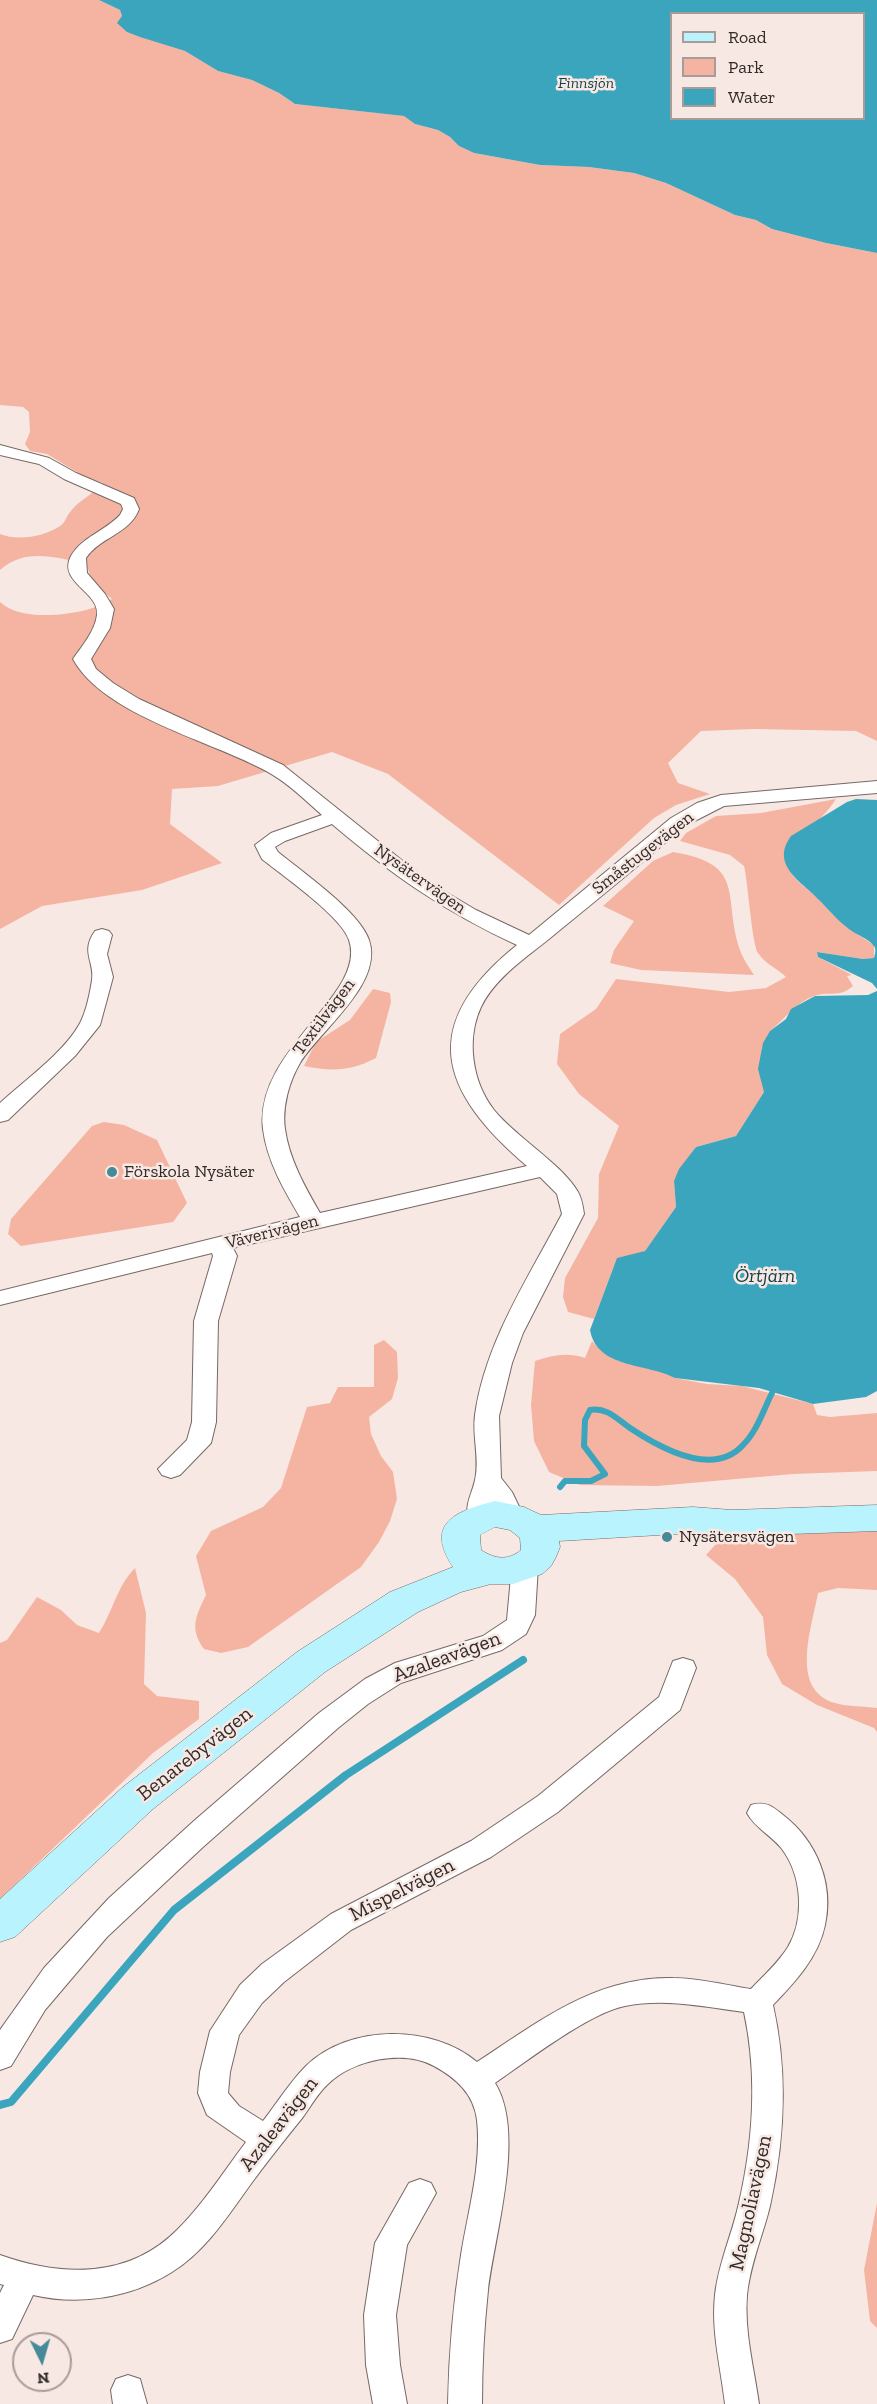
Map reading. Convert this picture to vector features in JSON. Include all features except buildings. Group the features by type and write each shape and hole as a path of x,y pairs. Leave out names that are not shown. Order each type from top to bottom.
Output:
{"street":[{"name":"Nysätervägen","path":"0,450 54,465 70,476 128,501 132,508 128,519 96,539 78,557 76,566 82,580 104,603 106,610 98,634 82,659 87,672 123,698 165,720 281,771 334,817 448,903 531,944"},
{"name":"Småstugevägen","path":"531,944 678,822 704,807 721,801 877,787"},
{"name":"Textilvägen","path":"314,1221 278,1151 274,1129 274,1108 277,1094 292,1060 356,977 362,953 360,940 343,917 270,855 265,845 278,837 334,817"},
{"path":"0,1115 68,1052 90,1025 103,977 97,954 102,934"},
{"path":"512,1553 482,1493 488,1480 488,1416 500,1363 511,1333 573,1214 568,1194 545,1169 493,1122 469,1084 463,1063 465,1024 474,1000 494,976 531,944"},
{"name":"Väverivägen","path":"0,1298 220,1246 314,1221 545,1169"},
{"path":"171,1469 199,1443 204,1422 206,1321 225,1256 220,1246"},
{"name":"Benarebyvägen","path":"0,1925 138,1798 311,1662 404,1602 512,1553 668,1537 698,1532 732,1522 877,1518"},
{"name":"Benarebyvägen","path":"404,1602 459,1548 462,1530 470,1522 512,1553"},
{"name":"Azaleavägen","path":"0,2057 25,2014 73,1952 117,1908 240,1797 358,1697 392,1675 499,1640 519,1626 522,1619 512,1553"},
{"name":"Mispelvägen","path":"267,2139 228,2115 218,2106 213,2093 215,2072 225,2031 251,1994 273,1974 341,1922 481,1849 548,1804 670,1703 683,1668"},
{"path":"474,2080 575,2014 621,1994 673,1990 757,2002 797,1956 811,1925 814,1892 802,1854 790,1838 761,1813"},
{"name":"Magnoliavägen","path":"742,2404 730,2337 731,2304 738,2262 754,2207 767,2130 769,2085 762,2023 757,2002"},
{"name":"Azaleavägen","path":"11,2274 64,2286 95,2285 130,2278 155,2266 180,2248 202,2224 317,2075 335,2061 383,2046 405,2046 427,2050 446,2058 474,2080 490,2105 493,2124 474,2275 465,2377 465,2404"},
{"path":"390,2404 383,2365 380,2315 392,2243 420,2193"},
{"path":"0,2328 11,2274"}],"green space":[{"path":"0,0 99,0 120,10 127,32 185,51 218,71 252,80 279,93 295,104 405,116 415,124 438,130 459,146 474,153 540,165 589,167 634,173 666,183 735,215 756,220 772,229 877,253 877,741 856,731 755,729 701,731 668,763 678,783 710,794 676,805 654,818 559,905 388,774 332,752 218,786 172,789 170,824 222,863 142,890 42,906 0,929 0,602 18,612 53,615 89,609 112,599 96,583 86,563 30,556 20,558 0,570 0,534 22,537 54,530 62,524 74,507 103,483 85,477 47,454 30,451 25,444 30,432 29,412 23,407 0,405"},
{"path":"836,799 815,823 790,839 786,846 787,863 793,876 832,914 874,945 874,958 863,959 817,952 818,957 852,975 847,976 853,986 843,992 820,994 807,999 770,1031 764,1092 736,1136 696,1147 674,1181 676,1207 645,1251 614,1266 594,1319 568,1312 563,1297 565,1278 598,1218 599,1174 619,1126 579,1094 557,1064 560,1034 596,1009 616,979 729,992 766,988 786,977 764,960 756,948 744,866 730,855 680,841 686,833 716,816 761,813"},
{"path":"673,852 697,857 713,865 722,874 728,886 740,950 754,975 641,970 610,963 614,950 634,921 603,906 653,861"},
{"path":"373,989 390,993 391,1002 376,1058 358,1066 341,1069 304,1066 316,1042 350,1020"},
{"name":"Förskola Nysäter","path":"104,1122 124,1125 157,1140 187,1203 173,1222 21,1246 8,1234 11,1219 92,1126"},
{"path":"384,1340 397,1352 398,1378 392,1399 369,1417 371,1434 381,1456 393,1472 397,1499 390,1521 379,1542 361,1567 248,1647 221,1653 204,1649 199,1642 195,1628 197,1616 206,1595 196,1556 211,1531 263,1507 281,1488 307,1407 330,1403 338,1387 374,1387 374,1345"},
{"path":"592,1341 601,1351 621,1361 675,1378 707,1384 742,1386 813,1404 817,1415 830,1417 877,1413 877,1471 793,1474 657,1486 580,1485 549,1472 534,1441 531,1405 535,1361 560,1355 585,1358"},
{"path":"877,1525 877,1590 838,1588 818,1593 807,1656 812,1685 821,1696 835,1703 877,1708 877,1732 874,1728 817,1705 782,1684 767,1655 763,1617 735,1579 706,1555 723,1536"},
{"path":"135,1568 146,1613 144,1684 157,1696 199,1701 199,1719 153,1753 0,1899 0,1643 7,1640 37,1597 61,1610 77,1625 99,1633 119,1591"},
{"path":"877,2203 877,2328 870,2321 864,2270"}],"water":[{"name":"Finnsjön","path":"99,0 877,0 877,253 772,229 756,220 735,215 666,183 634,173 589,167 540,165 474,153 459,146 438,130 415,124 404,116 295,104 279,93 252,80 218,71 185,51 127,32 117,23 122,16 120,10"},
{"path":"856,799 877,800 877,989 872,983 818,957 817,952 863,959 874,958 875,949 868,940 841,922 791,873 784,856 785,847 791,836 847,802"},
{"name":"Örtjärn","path":"877,991 877,1391 866,1397 813,1404 759,1388 675,1378 625,1363 602,1352 595,1343 590,1330 617,1258 645,1251 676,1207 674,1181 679,1169 696,1147 736,1136 764,1092 758,1069 763,1043 770,1031 786,1019 791,1009 815,996 868,995"}],"waterway":[{"path":"560,1487 565,1481 591,1481 605,1474 584,1446 585,1420 590,1410 607,1412 642,1436 671,1451 702,1459 717,1459 731,1455 743,1445 756,1427 772,1393"},
{"path":"0,2105 11,2102 174,1910 346,1775 523,1660"}],"place":[{"name":"Förskola Nysäter","path":"112,1172"},
{"name":"Nysätersvägen","path":"667,1537"}]}
